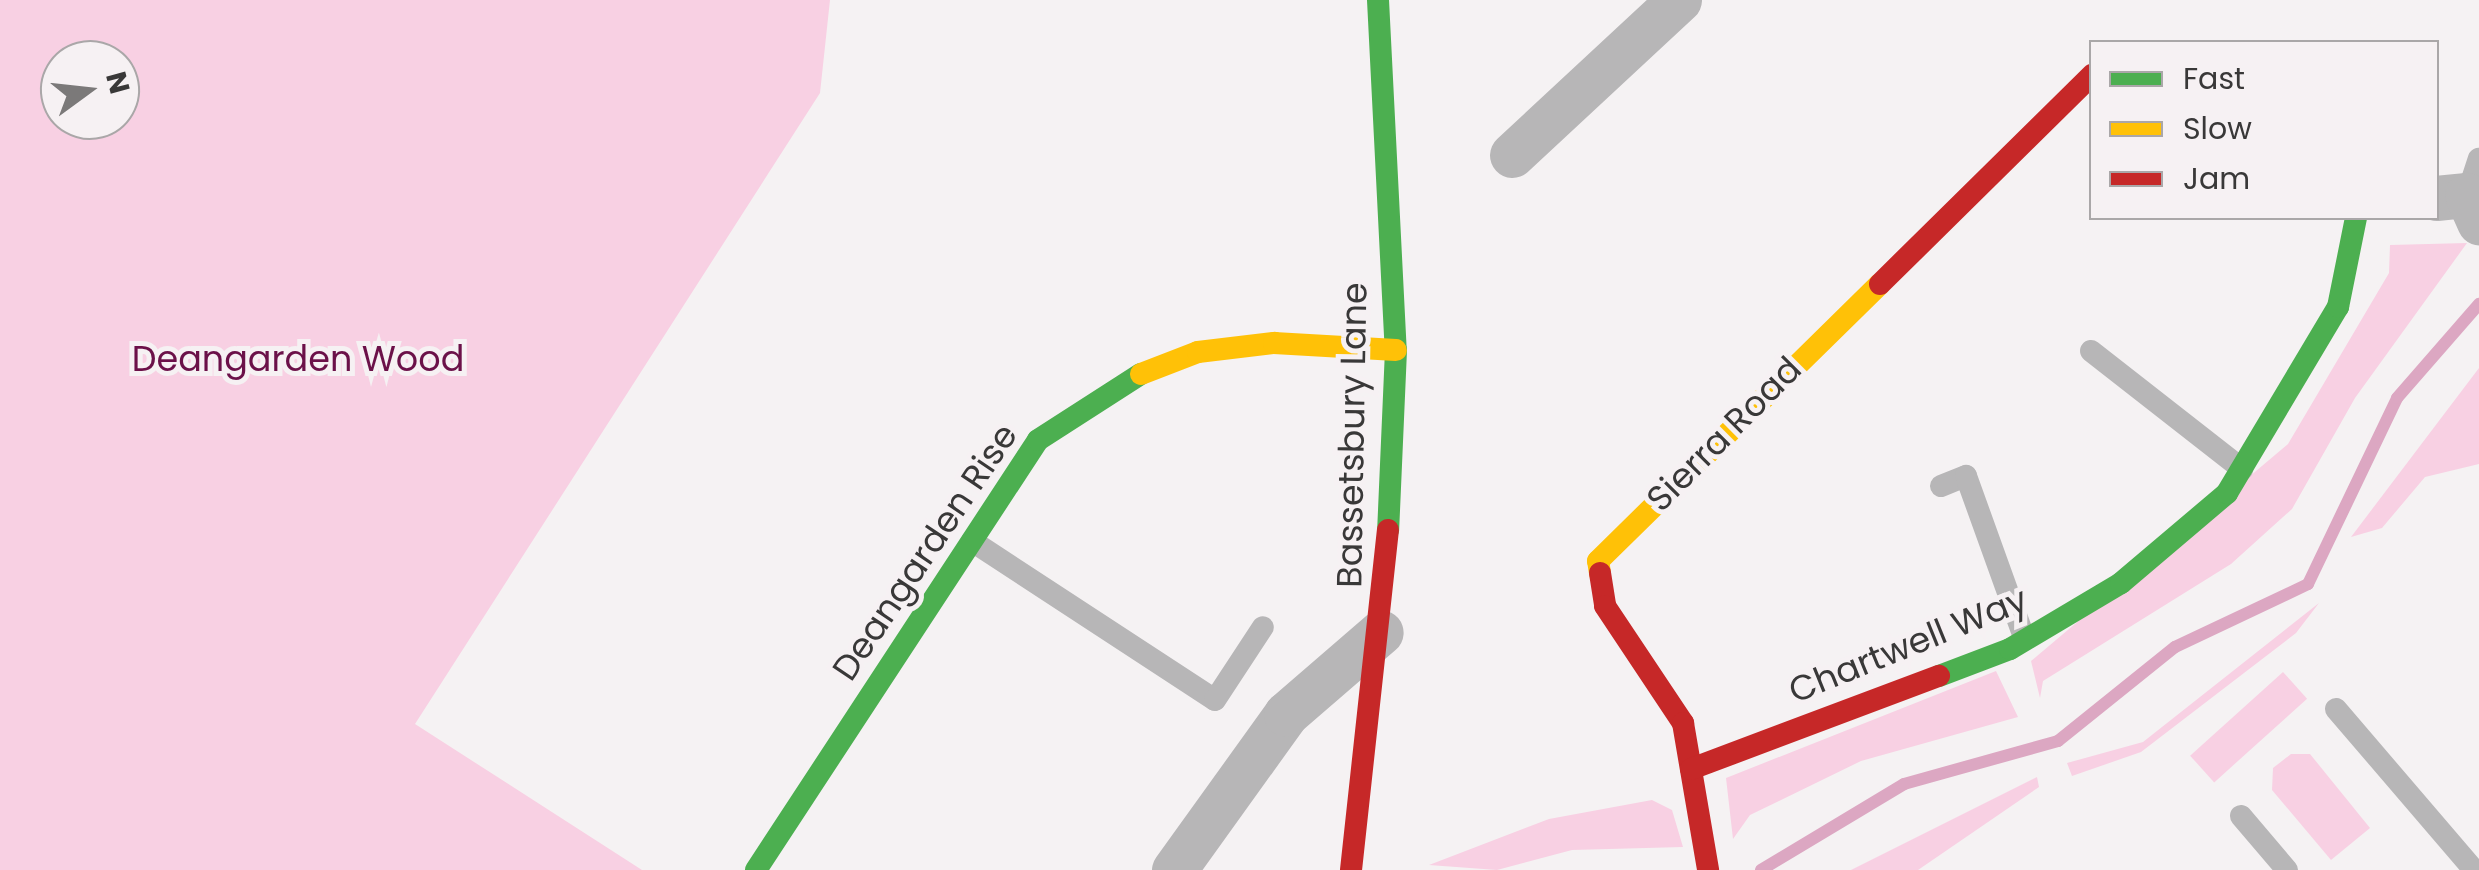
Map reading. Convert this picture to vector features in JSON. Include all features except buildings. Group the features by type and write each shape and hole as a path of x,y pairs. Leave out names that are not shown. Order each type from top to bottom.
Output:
{"street":[{"name":"Bassetsbury Lane","path":"1352,870 1381,632 1396,350 1378,0"},
{"path":"1512,156 1661,6"},
{"name":"Sierra Road","path":"1708,870 1683,723 1606,606 1598,561 2089,78"},
{"name":"Chartwell Way","path":"1691,769 2026,640 2121,582 2228,493 2338,307 2356,220"},
{"name":"Deangarden Rise","path":"756,870 1038,440 1112,384 1198,352 1274,343 1396,350"},
{"path":"1174,870 1286,714 1381,632"}],"lane":[{"path":"2090,351 2242,469"},
{"path":"1942,486 1966,476 2026,640"},
{"path":"972,541 1215,700 1263,627"},
{"path":"2336,709 2474,870"},
{"path":"2241,816 2287,870"}],"green space":[{"name":"Deangarden Wood","path":"0,0 830,0 820,93 415,724 642,870 0,870"},
{"path":"2467,243 2355,398 2292,509 2231,564 2043,681 2040,698 2031,661 2288,444 2389,273 2390,245"},
{"path":"2479,368 2479,464 2425,477 2382,528 2351,537"},
{"path":"2319,603 2296,633 2141,752 2072,776 2067,763 2143,742"},
{"path":"1996,671 2018,717 1861,761 1750,815 1733,839 1726,778"},
{"path":"2283,672 2307,699 2214,782 2190,756"},
{"path":"2291,754 2310,754 2370,828 2331,860 2272,790 2273,768"},
{"path":"2037,777 2039,787 1918,870 1851,870"},
{"path":"1652,800 1672,810 1683,847 1572,850 1497,870 1429,865 1549,819"}],"waterway":[{"path":"1761,870 1904,784 2058,741 2175,647 2308,584 2397,398 2479,304"}],"traffic: fast":[{"path":"1378,0 1396,350 1388,530"},
{"path":"1939,676 2010,649 2121,583 2227,493 2338,307 2356,220"},
{"path":"756,870 1038,440 1141,374"}],"traffic: slow":[{"path":"1600,573 1598,561 1880,284"},
{"path":"1141,374 1198,352 1274,343 1396,350"}],"traffic: jam":[{"path":"1880,284 2089,78"},
{"path":"1351,870 1388,530"},
{"path":"1600,573 1605,606 1683,723 1708,870"},
{"path":"1691,769 1939,676"}]}
